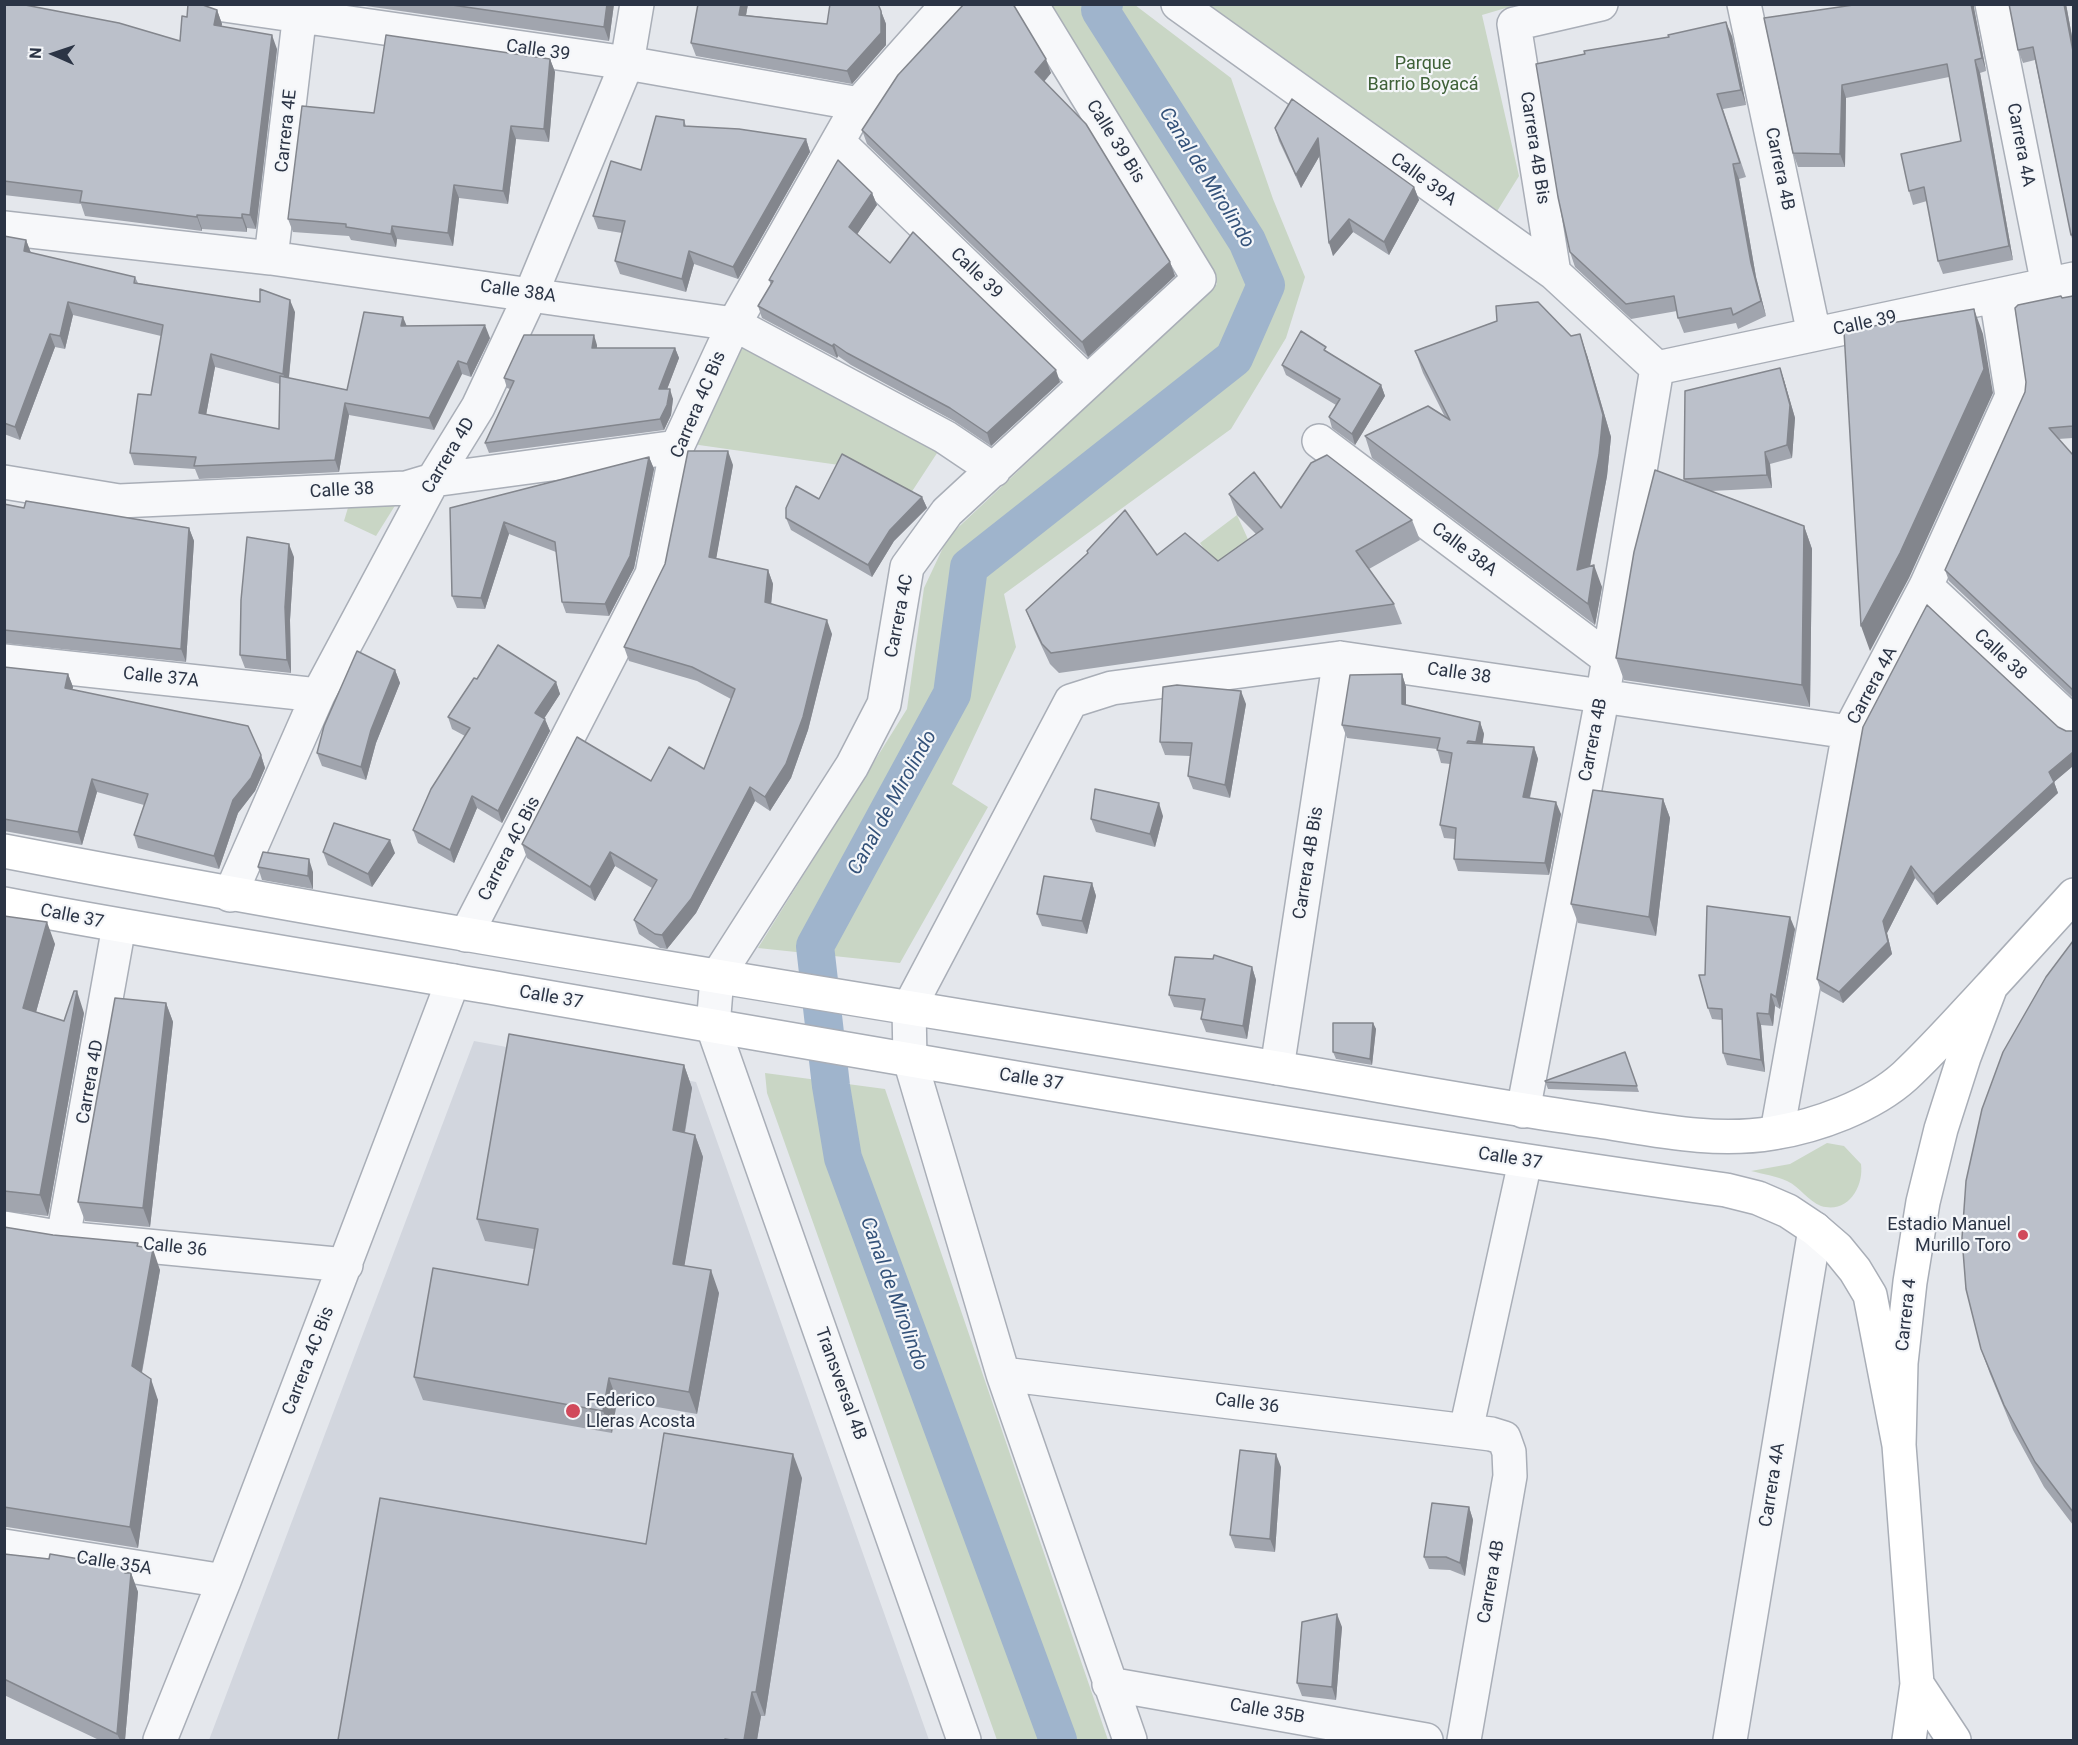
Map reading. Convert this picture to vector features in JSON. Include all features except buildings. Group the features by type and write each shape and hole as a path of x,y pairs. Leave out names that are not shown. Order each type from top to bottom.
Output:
{"main road":[{"path":"4,851 230,895 758,984 1278,1068 1523,1111 1734,1138 1778,1132 1831,1116 1862,1103 1901,1079 1991,986"},
{"name":"Carrera 4","path":"1909,1740 1917,1684 1899,1445 1901,1363 1910,1282 1923,1202 1941,1129 1964,1057 1991,986 2073,895"},
{"name":"Calle 37","path":"4,904 119,926 453,981 762,1036 1525,1162 1726,1190 1758,1198 1788,1211 1815,1228 1843,1256 1870,1295 1899,1445"},
{"path":"1917,1684 1954,1740"}],"street":[{"name":"Calle 39","path":"216,4 300,11 627,63 859,104"},
{"name":"Carrera 4D","path":"230,895 318,695 432,480 478,407 531,294 627,63 637,4"},
{"name":"Carrera 4C Bis","path":"466,935 652,574 677,447 734,324 859,104 948,4"},
{"name":"Calle 39 Bis","path":"1030,4 1199,279"},
{"name":"Calle 39A","path":"1178,4 1554,273 1657,368"},
{"name":"Carrera 4B Bis","path":"1554,273 1514,24 1601,4"},
{"name":"Carrera 4B","path":"1743,4 1814,334"},
{"name":"Carrera 4A","path":"1992,4 2061,282"},
{"name":"Carrera 4E","path":"271,258 300,11"},
{"name":"Calle 39","path":"838,142 1088,382"},
{"name":"Calle 38A","path":"4,228 271,258 734,324 945,436 994,470"},
{"name":"Carrera 4C","path":"713,1027 717,977 852,766 884,704 907,567 947,512 1199,279"},
{"name":"Calle 39","path":"1657,368 2061,282"},
{"name":"Carrera 4A","path":"1778,1132 1849,732 1926,586 2012,396 1996,296"},
{"name":"Carrera 4B","path":"1523,1111 1603,694 1657,368"},
{"name":"Calle 38A","path":"1319,441 1609,659"},
{"name":"Calle 38","path":"4,482 119,501 406,488 432,480 677,447"},
{"name":"Calle 38","path":"1926,586 2073,724"},
{"name":"Carrera 4B Bis","path":"1278,1068 1340,658"},
{"name":"Calle 38","path":"895,1005 1071,700 1112,688 1340,658 1603,694 1849,732"},
{"name":"Calle 37A","path":"4,661 318,695"},
{"name":"Carrera 4D","path":"63,1238 119,926"},
{"name":"Carrera 4C Bis","path":"160,1740 346,1265 453,981"},
{"path":"895,1005 898,1058 1003,1374 1130,1740"},
{"name":"Transversal 4B","path":"713,1027 964,1740"},
{"path":"1478,1432 1525,1162"},
{"name":"Calle 36","path":"4,1228 63,1238 346,1265"},
{"name":"Carrera 4A","path":"1730,1740 1815,1228"},
{"name":"Calle 36","path":"1003,1374 1478,1432"},
{"name":"Carrera 4B","path":"1464,1740 1510,1476 1509,1452 1504,1438 1478,1432"},
{"name":"Calle 35A","path":"4,1546 224,1581"},
{"name":"Calle 35B","path":"1109,1684 1426,1740"}],"shaded area":[{"name":"Federico Lleras Acosta","path":"474,1041 696,1082 929,1740 209,1740"}],"green space":[{"path":"1050,5 1135,5 1231,78 1273,199 1305,277 1286,338 1231,429 1004,594 1016,647 952,784 988,807 900,963 758,948 907,709 924,588 948,537 1217,284"},
{"name":"Parque Barrio Boyacá","path":"1207,5 1516,5 1482,15 1519,176 1496,213"},
{"path":"731,338 943,444 907,499 846,466 685,443"},
{"path":"406,488 376,536 344,521 353,491"},
{"path":"1237,515 1252,548 1219,570 1200,543"},
{"path":"765,1073 885,1089 1108,1740 997,1740 767,1093"},
{"path":"1827,1143 1844,1146 1861,1164 1857,1190 1852,1197 1839,1206 1821,1206 1787,1181 1751,1171 1790,1164"}],"waterway":[{"name":"Canal de Mirolindo","path":"1058,1740 843,1158 831,1086 815,946 952,694 969,567 1234,358 1266,285 1247,241 1100,10 1104,4"}],"place":[{"name":"Estadio Manuel Murillo Toro","path":"2023,1235"},
{"name":"Federico Lleras Acosta","path":"573,1411"}]}
